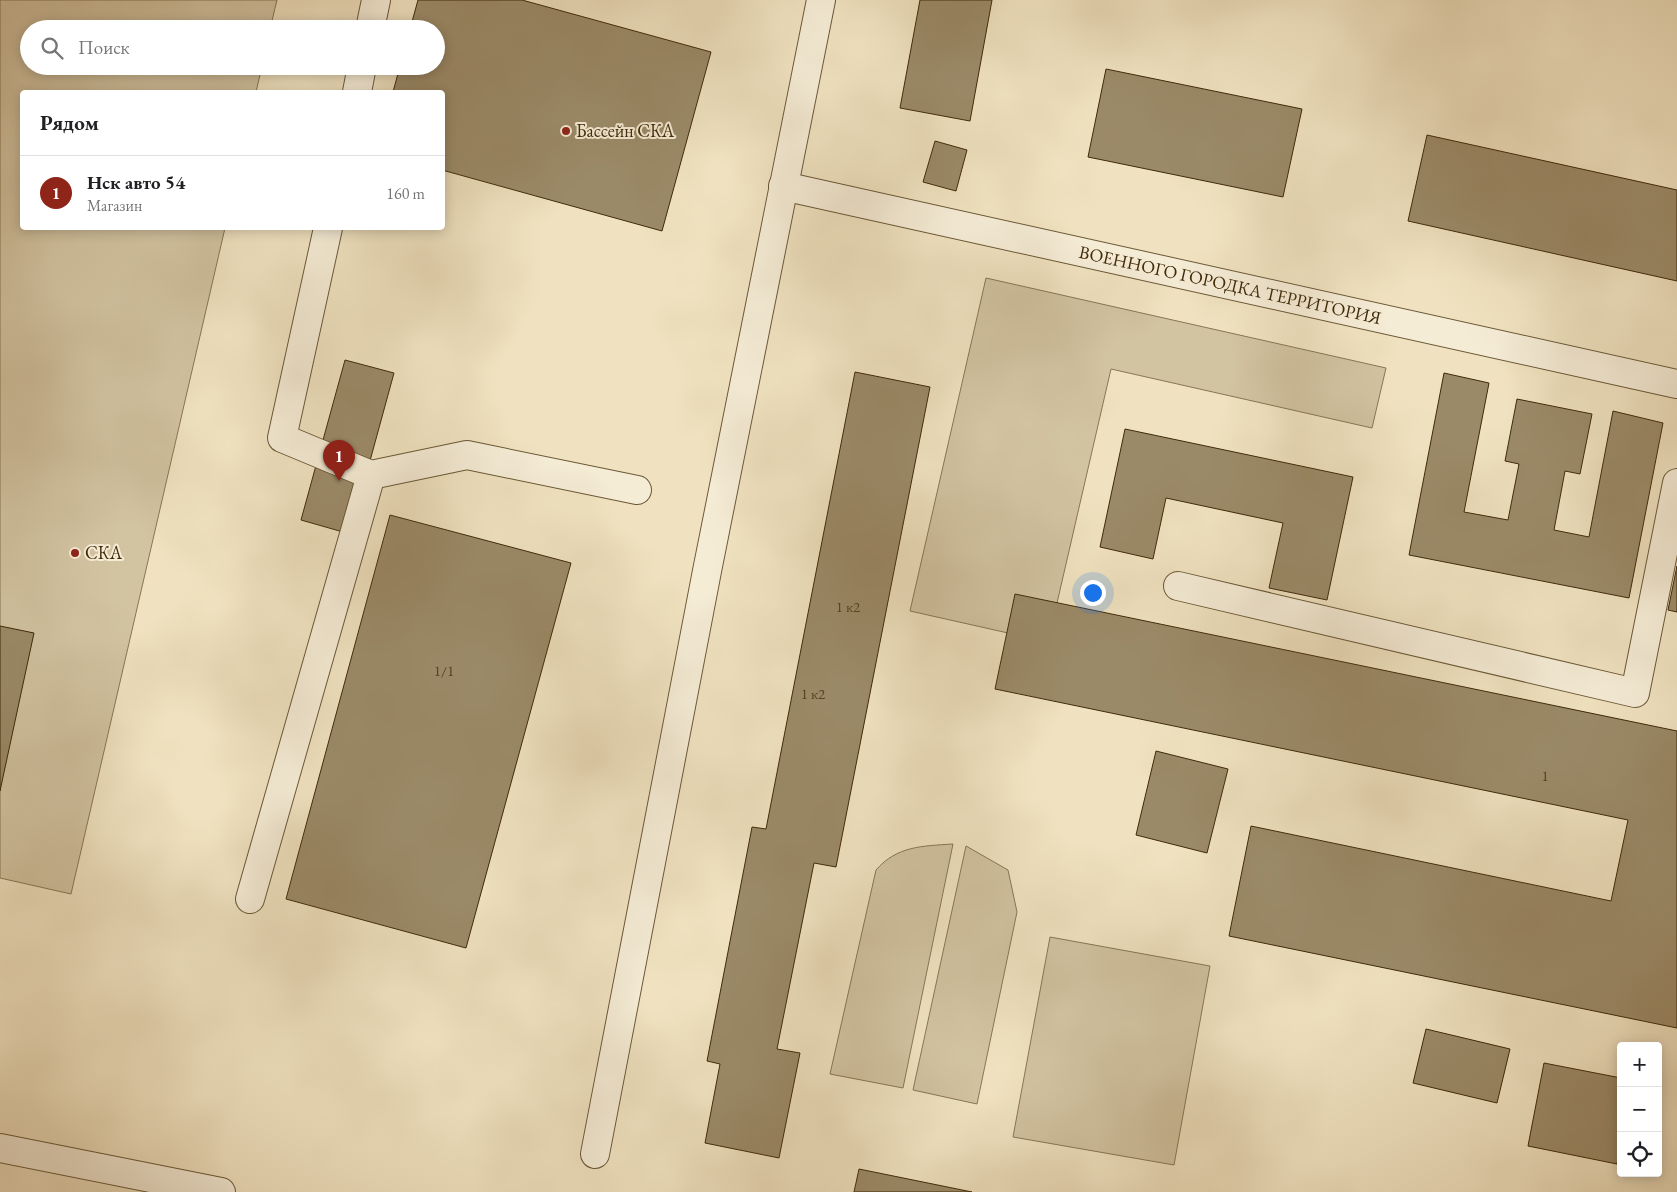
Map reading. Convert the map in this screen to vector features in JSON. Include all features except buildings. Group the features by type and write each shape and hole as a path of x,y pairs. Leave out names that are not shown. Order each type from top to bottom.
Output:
{"street":[{"path":"372,20 376,0"},
{"path":"595,1154 820,0"},
{"path":"357,90 360,75"},
{"name":"ВОЕННОГО ГОРОДКА ТЕРРИТОРИЯ","path":"784,186 1677,384"},
{"path":"328,230 282,438 371,474 467,454 637,490"},
{"path":"250,899 371,474"},
{"path":"1178,586 1635,693 1677,483"},
{"path":"0,1148 221,1192"}],"shaded area":[{"name":"СКА","path":"0,0 277,0 272,20 20,20 20,75 260,75 256,90 20,90 20,230 225,230 71,894 0,878"},
{"path":"986,278 1386,368 1372,428 1111,369 1048,642 910,611"},
{"path":"953,844 903,1088 830,1074 876,870 884,862 901,852 921,847"},
{"path":"966,846 1008,870 1017,912 977,1104 913,1090"},
{"path":"1050,937 1210,966 1174,1165 1013,1137"}],"place":[{"name":"Бассейн СКА","path":"566,131"},
{"name":"Нск авто 54","path":"339,481"},
{"name":"СКА","path":"75,553"}]}
